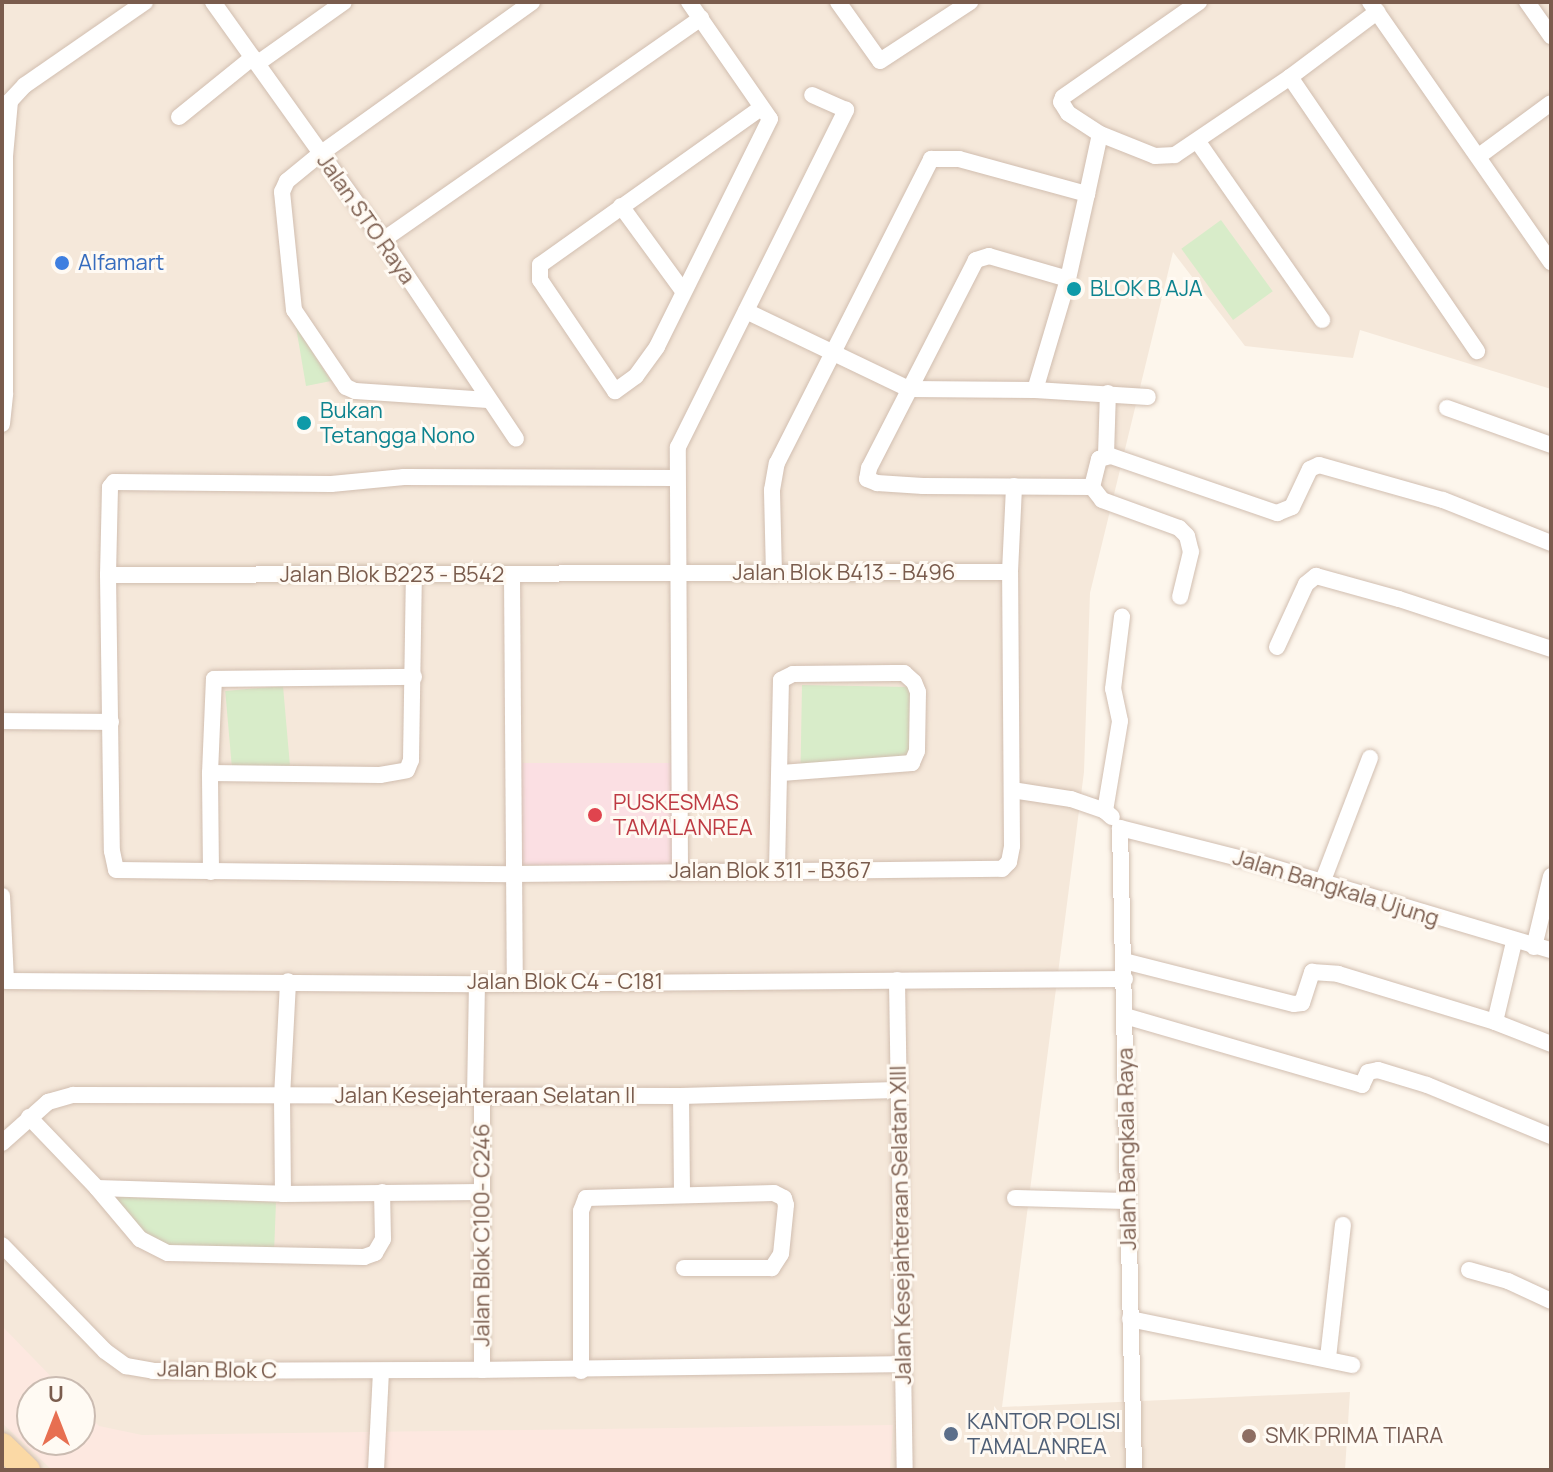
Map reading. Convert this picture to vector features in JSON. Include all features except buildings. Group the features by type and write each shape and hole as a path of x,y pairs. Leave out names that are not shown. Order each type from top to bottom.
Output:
{"main road":[{"path":"2,1446 27,1470"}],"street":[{"path":"2,424 4,156 9,107 16,93 127,7 145,2"},
{"name":"Jalan STO Raya","path":"213,2 383,240 516,439"},
{"path":"179,117 255,60 344,2"},
{"path":"488,400 352,391 320,351 292,304 282,192 287,181 320,154 532,2"},
{"path":"689,2 770,119 657,347 636,376 615,391 538,272 545,258 761,108"},
{"path":"838,2 882,61 970,2"},
{"path":"1199,2 1064,95 1061,102 1068,113 1100,134 1155,156 1175,155 1290,77 1374,7 1551,262"},
{"path":"1527,2 1551,36"},
{"path":"383,240 701,18"},
{"path":"1290,77 1477,351"},
{"path":"680,871 676,478 680,439 846,110 812,95"},
{"path":"1479,156 1551,103"},
{"path":"1035,390 1068,279 1100,134"},
{"path":"1198,142 1322,320"},
{"path":"774,574 772,490 777,463 919,178 934,158 959,159 1087,194"},
{"path":"621,206 683,291"},
{"path":"1068,279 981,256 869,468 869,482 923,486 1092,487"},
{"path":"746,311 909,389 1035,390 1148,397"},
{"path":"1106,455 1108,393"},
{"path":"1447,408 1551,445"},
{"path":"1092,487 1099,459 1106,455 1277,513 1292,507 1312,466 1334,467 1461,506 1551,543"},
{"path":"2,721 111,722 110,487 117,481 331,484 404,477 676,478"},
{"path":"1014,486 1010,572 1012,790 1071,799 1105,811 1120,828"},
{"path":"1092,487 1102,500 1179,528 1187,536 1191,552 1180,597"},
{"name":"Jalan Blok B413 - B496","path":"677,573 1010,572"},
{"path":"210,773 380,775 403,771 411,763 414,573"},
{"name":"Jalan Blok B223 - B542","path":"108,575 414,573 512,576 677,573"},
{"path":"512,576 515,982"},
{"path":"1277,647 1306,584 1316,576 1399,599 1551,649"},
{"path":"1105,811 1120,721 1113,689 1122,617"},
{"path":"777,870 780,697 784,677 799,674 904,673 914,682 918,692 917,757 904,766 781,773"},
{"path":"211,872 210,773 214,679 414,677"},
{"name":"Jalan Blok 311 - B367","path":"111,722 112,851 116,870 512,874 988,870 1007,865 1012,846 1012,790"},
{"path":"1322,883 1370,758"},
{"name":"Jalan Bangkala Ujung","path":"1120,828 1262,864 1542,949"},
{"name":"Jalan Bangkala Raya","path":"1120,828 1134,1470"},
{"path":"1542,949 1551,876"},
{"path":"2,896 4,983"},
{"path":"1495,1022 1514,942"},
{"path":"1124,961 1294,1004 1302,1003 1312,972 1338,974 1495,1022 1551,1044"},
{"name":"Jalan Blok C4 - C181","path":"4,983 288,981 477,984 1125,979"},
{"name":"Jalan Kesejahteraan Selatan XIII","path":"897,980 905,1470"},
{"path":"283,1194 282,1097 288,981"},
{"name":"Jalan Blok C100- C246","path":"477,984 482,1370 581,1371 903,1364"},
{"path":"1125,1016 1362,1085 1368,1072 1378,1070 1427,1085 1551,1136"},
{"name":"Jalan Kesejahteraan Selatan II","path":"29,1117 59,1096 73,1095 681,1096 897,1090"},
{"path":"681,1096 682,1194"},
{"path":"2,1143 29,1117 97,1188 140,1239 156,1249 182,1255 364,1257 375,1253 383,1239 382,1192"},
{"path":"97,1188 283,1194 482,1192"},
{"path":"581,1371 582,1203 586,1198 599,1195 774,1193 784,1198 781,1254 772,1268 684,1268"},
{"path":"1015,1198 1127,1201"},
{"path":"1328,1358 1343,1225"},
{"name":"Jalan Blok C","path":"2,1245 105,1351 126,1366 153,1371 482,1370"},
{"path":"1469,1270 1508,1281 1551,1301"},
{"path":"1130,1319 1352,1365"},
{"path":"376,1470 381,1371"}],"shaded area":[{"path":"2,2 1551,2 1551,389 1360,330 1353,358 1245,346 1173,252 1090,593 1084,772 1002,1407 1350,1392 1345,1470 2,1470"},
{"name":"PUSKESMAS TAMALANREA","path":"516,763 675,763 675,865 516,865"},
{"path":"2,1326 50,1376 16,1376 16,1436 2,1423"},
{"path":"96,1423 142,1435 893,1425 890,1470 52,1470 37,1456 96,1456"}],"green space":[{"path":"1221,220 1273,291 1233,320 1181,249"},
{"path":"296,327 331,381 306,386"},
{"path":"802,685 910,687 909,766 801,764"},
{"path":"283,686 290,767 232,772 225,691"},
{"path":"111,1198 276,1202 274,1253 183,1251 143,1236"}],"place":[{"name":"Alfamart","path":"62,263"},
{"name":"BLOK B AJA","path":"1074,289"},
{"name":"Bukan Tetangga Nono","path":"304,423"},
{"name":"PUSKESMAS TAMALANREA","path":"595,815"},
{"name":"KANTOR POLISI TAMALANREA","path":"951,1434"},
{"name":"SMK PRIMA TIARA","path":"1249,1436"}]}
